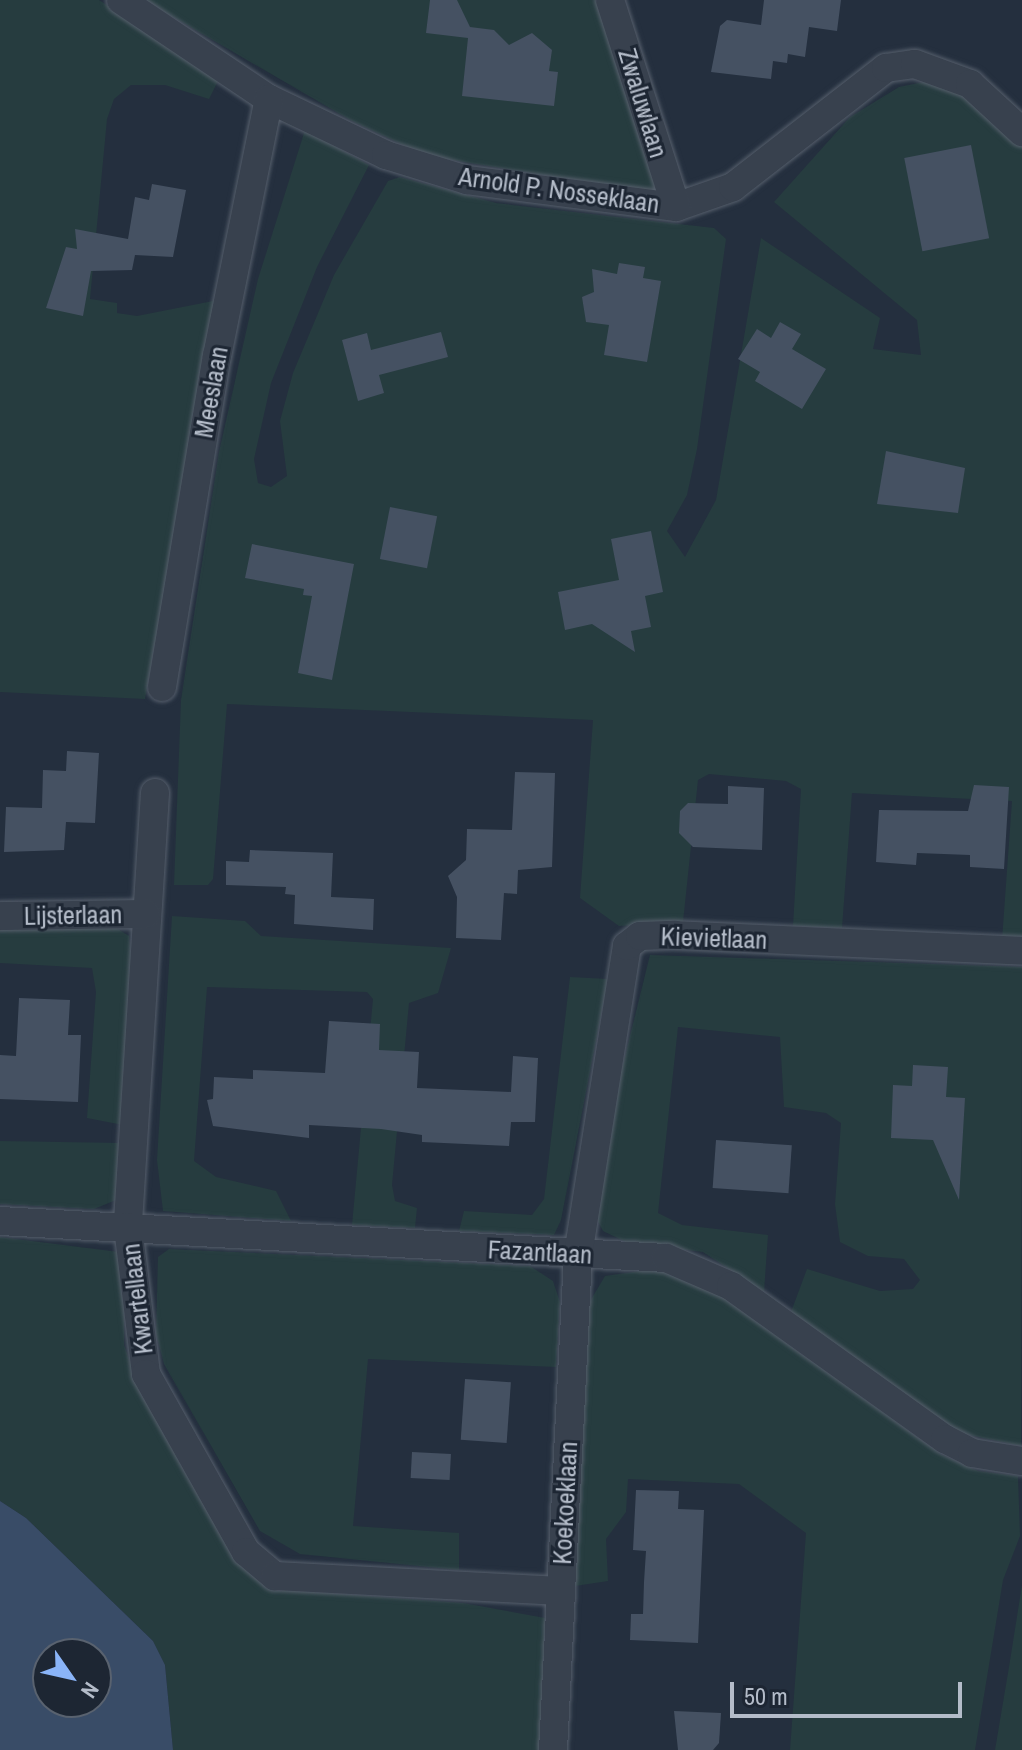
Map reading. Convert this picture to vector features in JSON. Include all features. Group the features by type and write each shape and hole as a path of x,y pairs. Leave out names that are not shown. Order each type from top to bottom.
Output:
{"street":[{"name":"Arnold P. Nosseklaan","path":"121,0 269,99 386,155 467,180 676,207 733,187 886,68 941,70 970,84 1022,132"},
{"name":"Zwaluwlaan","path":"610,0 676,207"},
{"name":"Meeslaan","path":"162,687 217,356 269,99"},
{"name":"Kwartellaan","path":"155,793 128,1227 135,1325 146,1374 246,1552 275,1576 561,1591"},
{"name":"Lijsterlaan","path":"0,916 146,914"},
{"name":"Kievietlaan","path":"578,1255 627,946 640,936 1022,951"},
{"name":"Fazantlaan","path":"0,1221 666,1258 704,1270 945,1439 972,1453 1022,1461"},
{"name":"Koekoeklaan","path":"553,1750 578,1255"}],"green space":[{"path":"0,0 99,0 219,79 209,99 165,85 131,85 114,99 107,119 90,299 117,303 117,313 137,316 218,300 145,699 0,692"},
{"path":"144,0 596,0 659,183 656,190 642,191 427,156 352,121"},
{"path":"924,82 950,85 1022,143 1022,940 1002,940 1012,801 852,793 842,928 793,926 801,789 786,781 709,774 698,780 683,922 619,926 580,898 593,720 227,704 213,879 208,885 174,885 181,700 219,452 258,279 305,130 369,165 317,267 271,383 254,459 258,483 271,487 287,476 280,421 293,373 334,275 388,181 400,177 496,203 714,228 726,239 697,449 687,495 667,531 685,557 716,500 761,238 880,318 873,349 921,355 917,320 774,202 850,117 899,87"},
{"path":"172,916 245,921 261,936 451,948 438,993 409,1003 392,1185 395,1201 417,1208 415,1228 352,1225 373,999 367,992 207,987 194,1161 216,1177 276,1191 291,1221 163,1211 157,1160"},
{"path":"116,928 129,936 132,965 123,1125 87,1118 96,992 92,968 0,963 0,930"},
{"path":"650,955 1022,967 1021,1446 955,1432 791,1312 807,1269 880,1291 913,1289 920,1280 904,1259 868,1256 840,1242 835,1204 841,1123 826,1113 784,1107 780,1037 678,1027 658,1213 682,1225 768,1235 764,1292 703,1252 628,1243 603,1231 594,1214 593,1186"},
{"path":"570,977 608,979 561,1220 554,1235 459,1231 464,1211 532,1215 544,1199"},
{"path":"0,1141 122,1143 116,1200 94,1209 0,1204"},
{"path":"0,1237 119,1252 125,1265 124,1345 136,1378 286,1590 463,1603 545,1618 540,1750 173,1750 165,1665 153,1641 26,1518 0,1501"},
{"path":"169,1249 530,1266 553,1281 560,1302 556,1367 368,1359 353,1526 459,1533 459,1570 300,1554 260,1531 164,1364 156,1334 158,1257"},
{"path":"654,1269 704,1284 942,1455 978,1471 1018,1476 1020,1536 1003,1580 975,1750 790,1750 806,1533 739,1484 628,1479 626,1512 606,1539 608,1581 575,1586 589,1303 605,1276"},
{"path":"1022,1585 1022,1750 995,1750 1009,1667"}],"water":[{"path":"0,1501 26,1518 153,1641 165,1665 173,1750 0,1750"}],"building":[{"path":"430,0 457,0 470,27 494,30 509,45 532,33 552,50 549,71 558,72 554,106 462,96 468,38 426,33"},
{"path":"764,0 841,0 837,31 809,27 805,57 788,54 787,63 773,61 771,79 711,72 720,26 727,20 761,25"},
{"path":"971,145 989,238 922,251 904,158"},
{"path":"152,184 186,190 173,257 135,255 132,270 91,271 83,316 46,308 66,247 77,249 75,229 128,239 135,197 149,200"},
{"path":"619,263 645,267 643,278 661,281 647,362 604,355 609,325 586,322 582,297 594,292 592,269 617,274"},
{"path":"780,322 801,334 792,349 826,369 802,409 755,381 760,372 738,359 757,329 771,338"},
{"path":"441,332 448,357 379,375 384,393 358,401 342,340 367,333 371,350"},
{"path":"886,451 965,468 958,513 877,504"},
{"path":"390,507 437,516 427,568 380,559"},
{"path":"651,531 663,592 645,596 651,627 631,631 635,652 592,624 565,630 558,592 619,580 611,539"},
{"path":"252,544 354,564 332,680 298,673 312,596 303,595 304,589 245,578"},
{"path":"67,751 99,753 95,823 66,822 64,850 4,852 6,807 42,808 43,770 66,771"},
{"path":"515,772 555,773 552,867 518,870 517,894 504,893 501,940 456,938 457,897 448,876 466,860 467,829 512,830"},
{"path":"974,785 1009,787 1004,869 970,867 970,855 917,853 916,865 876,862 879,810 968,811"},
{"path":"728,786 764,788 762,850 693,847 679,833 680,811 688,803 728,804"},
{"path":"250,850 333,853 331,897 374,899 373,930 294,924 295,895 285,894 286,887 226,885 226,861 249,862"},
{"path":"19,998 70,1000 68,1035 81,1035 78,1102 0,1099 0,1055 16,1056"},
{"path":"329,1021 380,1024 379,1050 419,1052 417,1088 511,1092 513,1056 538,1058 535,1122 511,1122 509,1146 422,1142 422,1135 381,1129 309,1125 309,1138 213,1126 207,1100 213,1099 214,1077 253,1079 253,1070 325,1073"},
{"path":"913,1065 948,1067 946,1097 965,1098 959,1200 933,1140 891,1138 893,1085 912,1086"},
{"path":"716,1140 792,1145 788,1193 713,1188"},
{"path":"465,1379 511,1382 507,1443 461,1440"},
{"path":"412,1452 451,1454 450,1480 411,1478"},
{"path":"636,1490 679,1491 678,1509 704,1510 698,1643 630,1640 631,1614 643,1614 646,1551 633,1550"},
{"path":"674,1711 721,1713 719,1743 713,1750 678,1750"}]}
